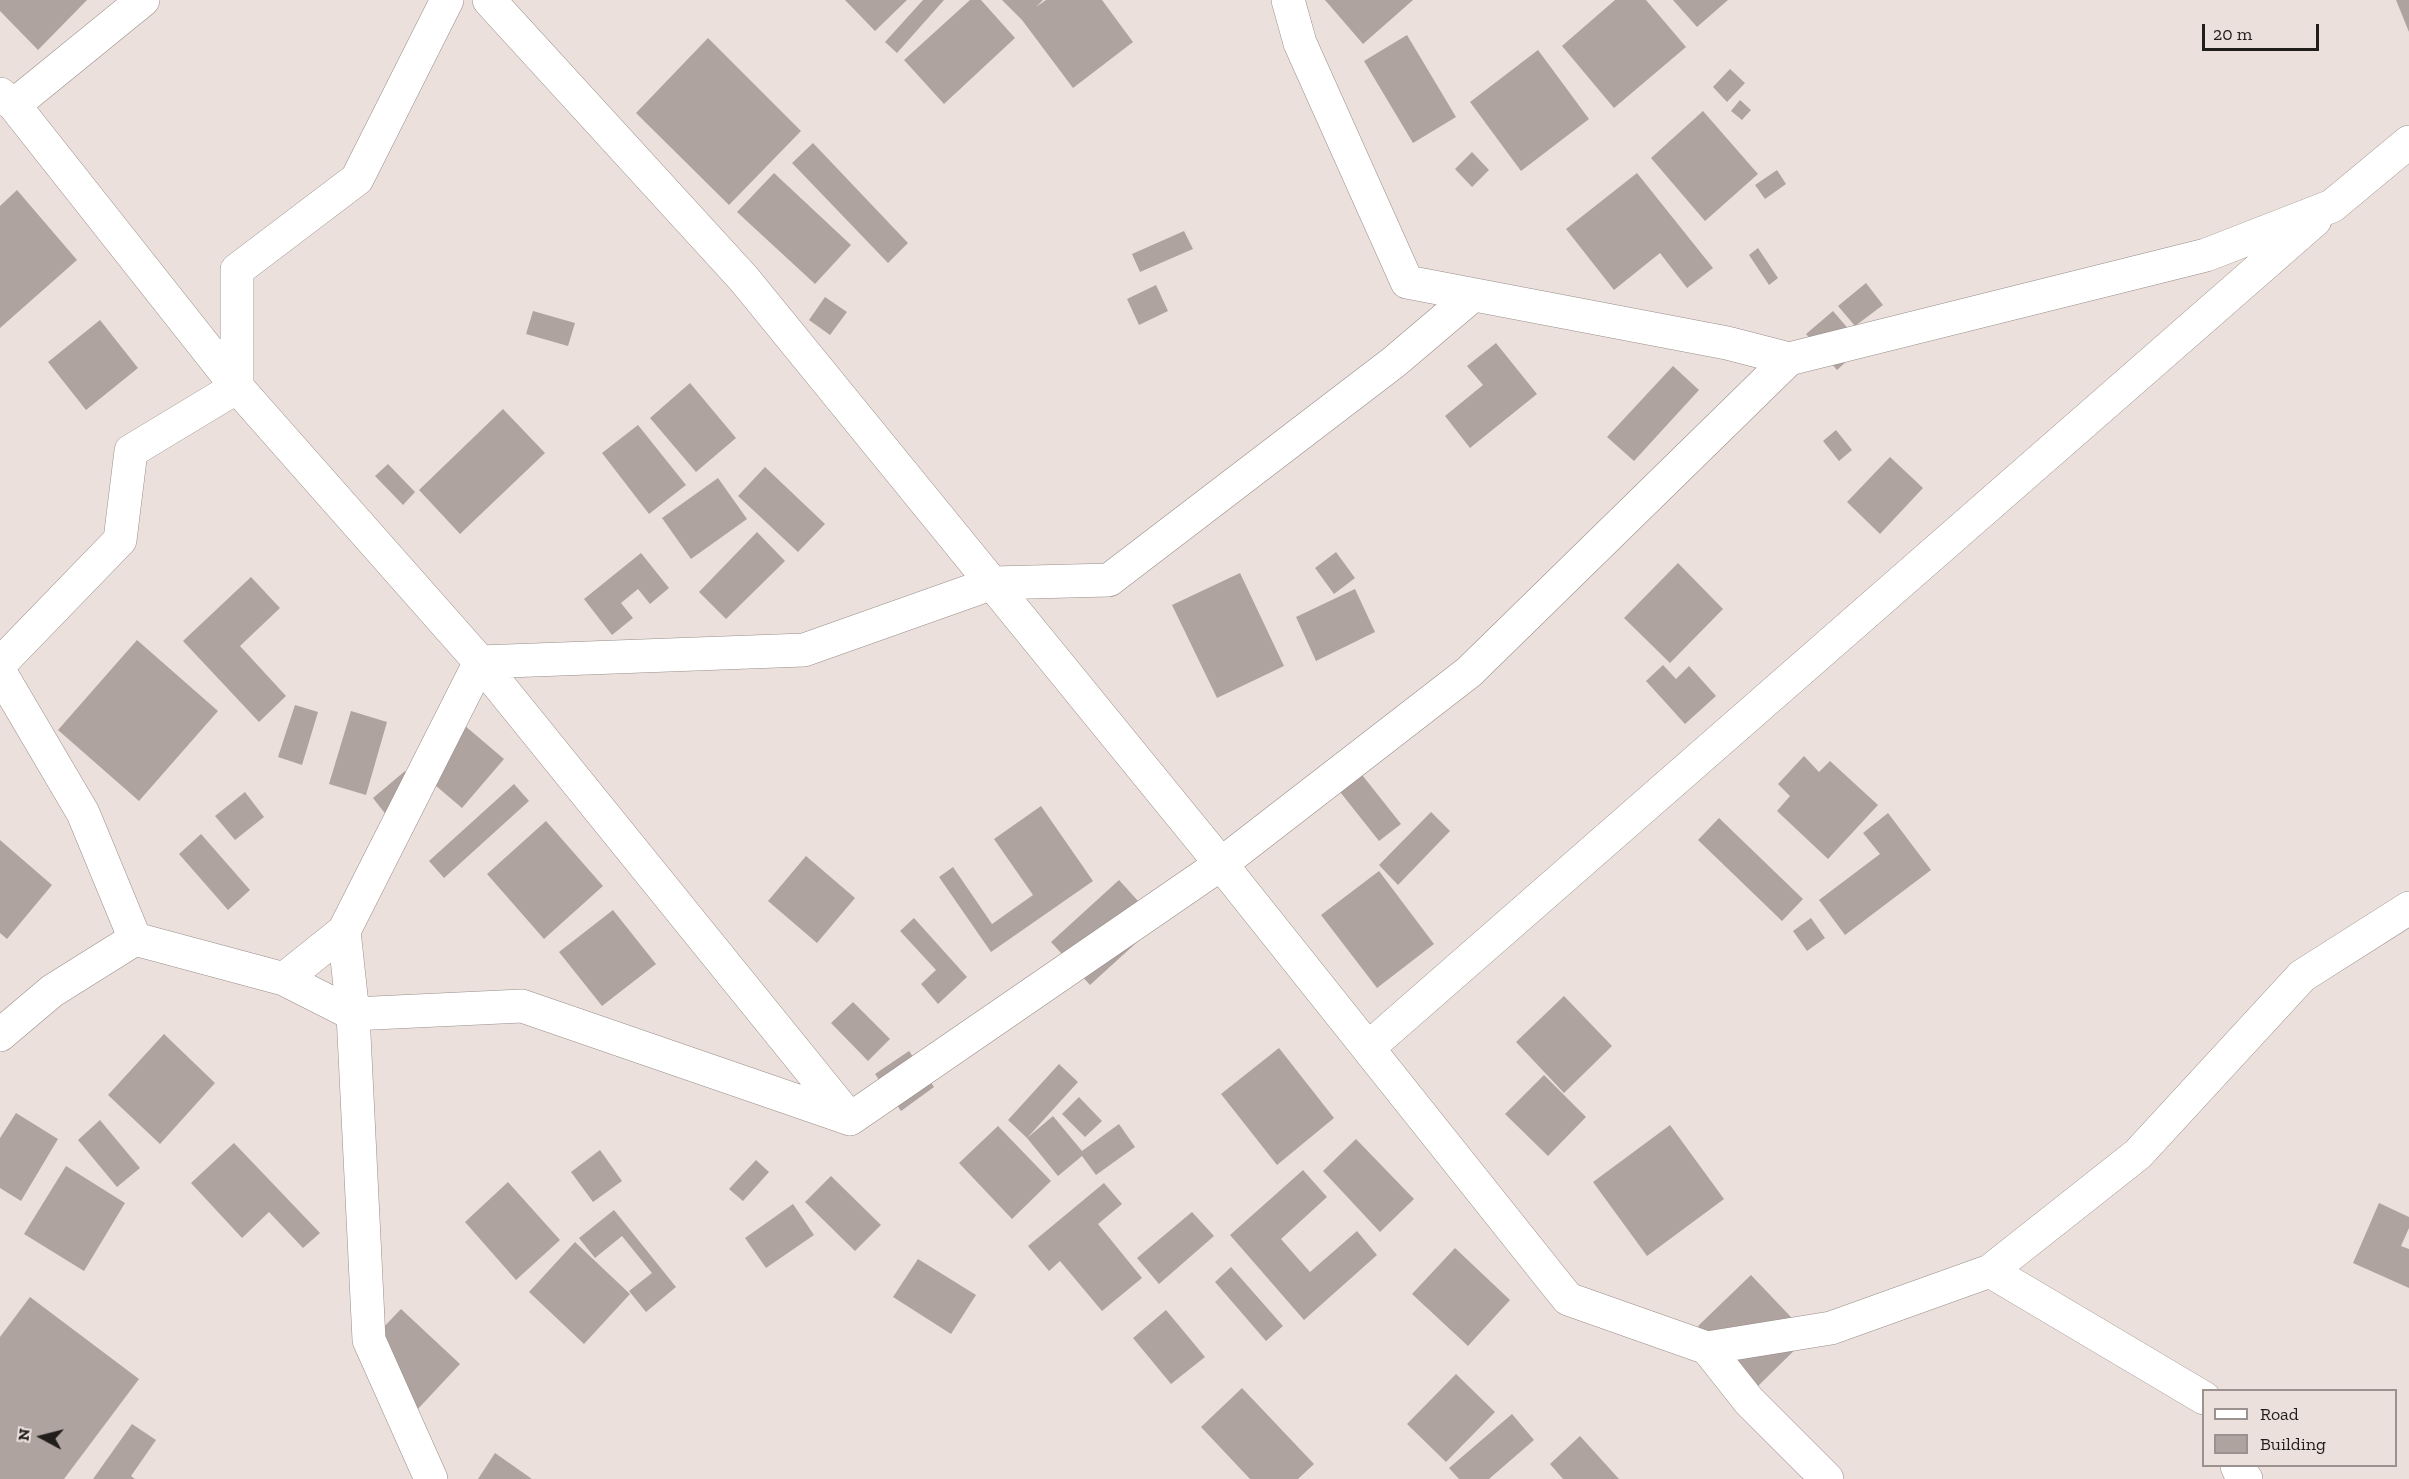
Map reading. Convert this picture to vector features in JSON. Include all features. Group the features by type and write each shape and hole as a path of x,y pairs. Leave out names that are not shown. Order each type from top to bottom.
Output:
{"street":[{"path":"143,0 7,99 237,387 480,662 850,1119"},
{"path":"237,387 237,270 357,179 447,0"},
{"path":"489,0 744,279 1221,864 1569,1299 1707,1348 1831,1328 1990,1271 2139,1154 2302,975 2409,908"},
{"path":"1288,0 1300,43 1407,282 1727,343 1789,358 2206,255 2332,206"},
{"path":"1368,1048 2332,206 2409,142"},
{"path":"480,662 804,650 993,584 1109,580 1394,362 1473,295"},
{"path":"850,1119 1221,864 1469,672 1789,358"},
{"path":"0,664 120,540 131,451 237,387"},
{"path":"284,979 344,931 480,662"},
{"path":"0,672 83,813 135,939"},
{"path":"344,931 353,1014 369,1340 431,1479"},
{"path":"0,1035 52,992 135,939 284,979 353,1014 522,1006 850,1119"},
{"path":"1990,1271 2202,1397"},
{"path":"1707,1348 1749,1401 1827,1479"}],"building":[{"path":"0,0 87,0 38,50 0,11"},
{"path":"845,0 907,0 875,31"},
{"path":"923,0 944,0 897,53 885,42"},
{"path":"970,0 981,0 1015,38 944,104 904,60"},
{"path":"1002,0 1043,0 1036,7 1046,0 1102,0 1133,42 1073,88 1022,20"},
{"path":"1325,0 1413,0 1363,44"},
{"path":"1615,0 1646,0 1686,47 1614,108 1562,46"},
{"path":"1673,0 1728,0 1697,27"},
{"path":"2396,0 2409,0 2409,32"},
{"path":"1407,35 1456,117 1413,143 1364,61"},
{"path":"708,38 801,131 729,205 636,113"},
{"path":"1538,50 1589,119 1521,171 1470,102"},
{"path":"1730,69 1745,83 1727,102 1713,87"},
{"path":"1740,100 1751,110 1742,120 1731,111"},
{"path":"1703,111 1758,174 1705,221 1651,158"},
{"path":"813,143 908,243 888,263 792,163"},
{"path":"1472,152 1489,170 1472,187 1455,169"},
{"path":"1777,170 1786,184 1765,199 1755,185"},
{"path":"774,173 851,245 815,284 737,212"},
{"path":"1637,173 1713,268 1687,288 1660,253 1614,290 1566,229"},
{"path":"17,190 77,260 0,328 0,206"},
{"path":"1184,231 1193,249 1140,272 1132,254"},
{"path":"1758,248 1778,278 1769,285 1749,255"},
{"path":"1866,283 1883,305 1855,326 1838,306"},
{"path":"1156,285 1168,311 1139,325 1127,299"},
{"path":"825,297 847,312 830,335 809,320"},
{"path":"533,311 575,323 568,346 526,334"},
{"path":"1833,311 1863,346 1837,370 1806,334"},
{"path":"100,320 138,368 86,410 48,362"},
{"path":"1496,343 1537,394 1470,448 1445,416 1483,385 1467,366"},
{"path":"1673,366 1699,390 1634,461 1607,437"},
{"path":"690,383 736,438 696,472 650,418"},
{"path":"503,409 545,453 460,534 419,490"},
{"path":"638,425 686,485 649,514 602,453"},
{"path":"1836,430 1852,450 1839,461 1823,441"},
{"path":"1890,457 1923,488 1880,534 1847,502"},
{"path":"388,464 415,492 403,505 375,476"},
{"path":"765,467 825,524 798,552 738,496"},
{"path":"718,478 747,519 691,559 662,518"},
{"path":"757,532 785,561 726,619 699,592"},
{"path":"1336,552 1355,578 1334,594 1315,568"},
{"path":"641,553 669,588 650,604 638,589 621,603 633,618 612,635 584,599"},
{"path":"1678,563 1723,609 1670,663 1624,618"},
{"path":"1240,573 1284,666 1217,698 1172,605"},
{"path":"251,577 280,608 240,646 286,696 259,722 183,641"},
{"path":"1355,589 1375,632 1316,661 1296,617"},
{"path":"137,640 218,711 139,801 58,730"},
{"path":"1663,665 1676,679 1689,666 1716,696 1685,724 1646,681"},
{"path":"295,705 318,712 302,765 278,757"},
{"path":"351,711 387,722 366,795 329,784"},
{"path":"457,719 504,759 462,808 415,768"},
{"path":"1804,756 1819,772 1830,761 1878,805 1828,859 1777,811 1790,796 1778,784"},
{"path":"405,771 420,789 387,816 373,798"},
{"path":"1359,771 1401,824 1379,841 1337,788"},
{"path":"514,784 529,801 444,878 429,861"},
{"path":"245,792 264,817 235,840 215,816"},
{"path":"1041,806 1093,881 991,952 939,877 953,867 992,924 1033,895 994,839"},
{"path":"1431,812 1450,831 1398,885 1379,865"},
{"path":"1888,813 1931,870 1845,935 1819,900 1880,854 1863,833"},
{"path":"1719,818 1803,899 1782,921 1698,840"},
{"path":"546,821 603,886 544,939 487,874"},
{"path":"201,834 250,890 228,910 179,854"},
{"path":"0,840 52,885 7,939 0,933"},
{"path":"806,856 855,898 817,943 768,901"},
{"path":"1379,871 1434,944 1377,988 1321,915"},
{"path":"1119,880 1158,923 1090,985 1051,942"},
{"path":"613,910 656,964 602,1006 559,952"},
{"path":"914,918 967,977 938,1004 921,984 936,970 900,931"},
{"path":"1811,918 1825,938 1807,951 1793,931"},
{"path":"1564,996 1612,1046 1564,1093 1516,1042"},
{"path":"853,1002 890,1039 868,1061 831,1023"},
{"path":"164,1034 215,1083 160,1144 108,1095"},
{"path":"1279,1048 1334,1118 1277,1165 1221,1094"},
{"path":"909,1051 934,1087 901,1111 875,1074"},
{"path":"1059,1064 1078,1082 1027,1138 1008,1120"},
{"path":"1544,1075 1586,1117 1548,1156 1505,1114"},
{"path":"1079,1097 1102,1121 1085,1137 1062,1114"},
{"path":"16,1113 58,1139 21,1201 0,1188 0,1138"},
{"path":"1053,1116 1082,1151 1119,1124 1135,1147 1096,1175 1082,1156 1058,1176 1027,1138"},
{"path":"100,1120 140,1168 117,1187 78,1140"},
{"path":"1670,1125 1724,1199 1647,1256 1593,1182"},
{"path":"998,1126 1051,1181 1012,1219 959,1163"},
{"path":"1356,1139 1414,1199 1380,1232 1323,1171"},
{"path":"234,1143 320,1233 303,1248 269,1212 242,1238 191,1183"},
{"path":"600,1150 622,1181 593,1202 571,1172"},
{"path":"756,1160 769,1172 743,1201 729,1189"},
{"path":"66,1166 125,1203 84,1271 24,1234"},
{"path":"1303,1170 1327,1197 1281,1239 1310,1272 1357,1231 1377,1255 1304,1320 1230,1235"},
{"path":"831,1176 881,1225 855,1251 805,1202"},
{"path":"508,1182 560,1240 516,1280 465,1222"},
{"path":"1104,1183 1122,1204 1098,1224 1142,1278 1102,1311 1060,1261 1049,1271 1028,1246"},
{"path":"2379,1203 2409,1217 2409,1228 2401,1246 2409,1249 2409,1288 2353,1263"},
{"path":"793,1204 814,1235 766,1268 745,1238"},
{"path":"614,1210 676,1287 646,1312 629,1291 652,1273 622,1236 595,1258 579,1238"},
{"path":"1192,1212 1214,1236 1159,1284 1137,1258"},
{"path":"575,1242 630,1294 584,1344 529,1292"},
{"path":"1455,1248 1510,1300 1468,1346 1412,1294"},
{"path":"918,1259 976,1295 951,1334 893,1297"},
{"path":"1231,1267 1283,1326 1266,1341 1215,1282"},
{"path":"1751,1275 1809,1336 1757,1387 1698,1326"},
{"path":"30,1297 139,1379 64,1479 0,1479 0,1337"},
{"path":"401,1309 460,1364 416,1411 357,1355"},
{"path":"1166,1310 1205,1357 1171,1384 1133,1338"},
{"path":"1456,1374 1495,1412 1446,1462 1407,1424"},
{"path":"1242,1388 1314,1464 1298,1479 1250,1479 1201,1427"},
{"path":"1512,1414 1534,1440 1489,1479 1459,1479 1449,1468"},
{"path":"132,1424 156,1440 131,1476 135,1479 93,1479"},
{"path":"1580,1436 1619,1479 1563,1479 1550,1464"},
{"path":"495,1453 532,1479 478,1479"}]}
